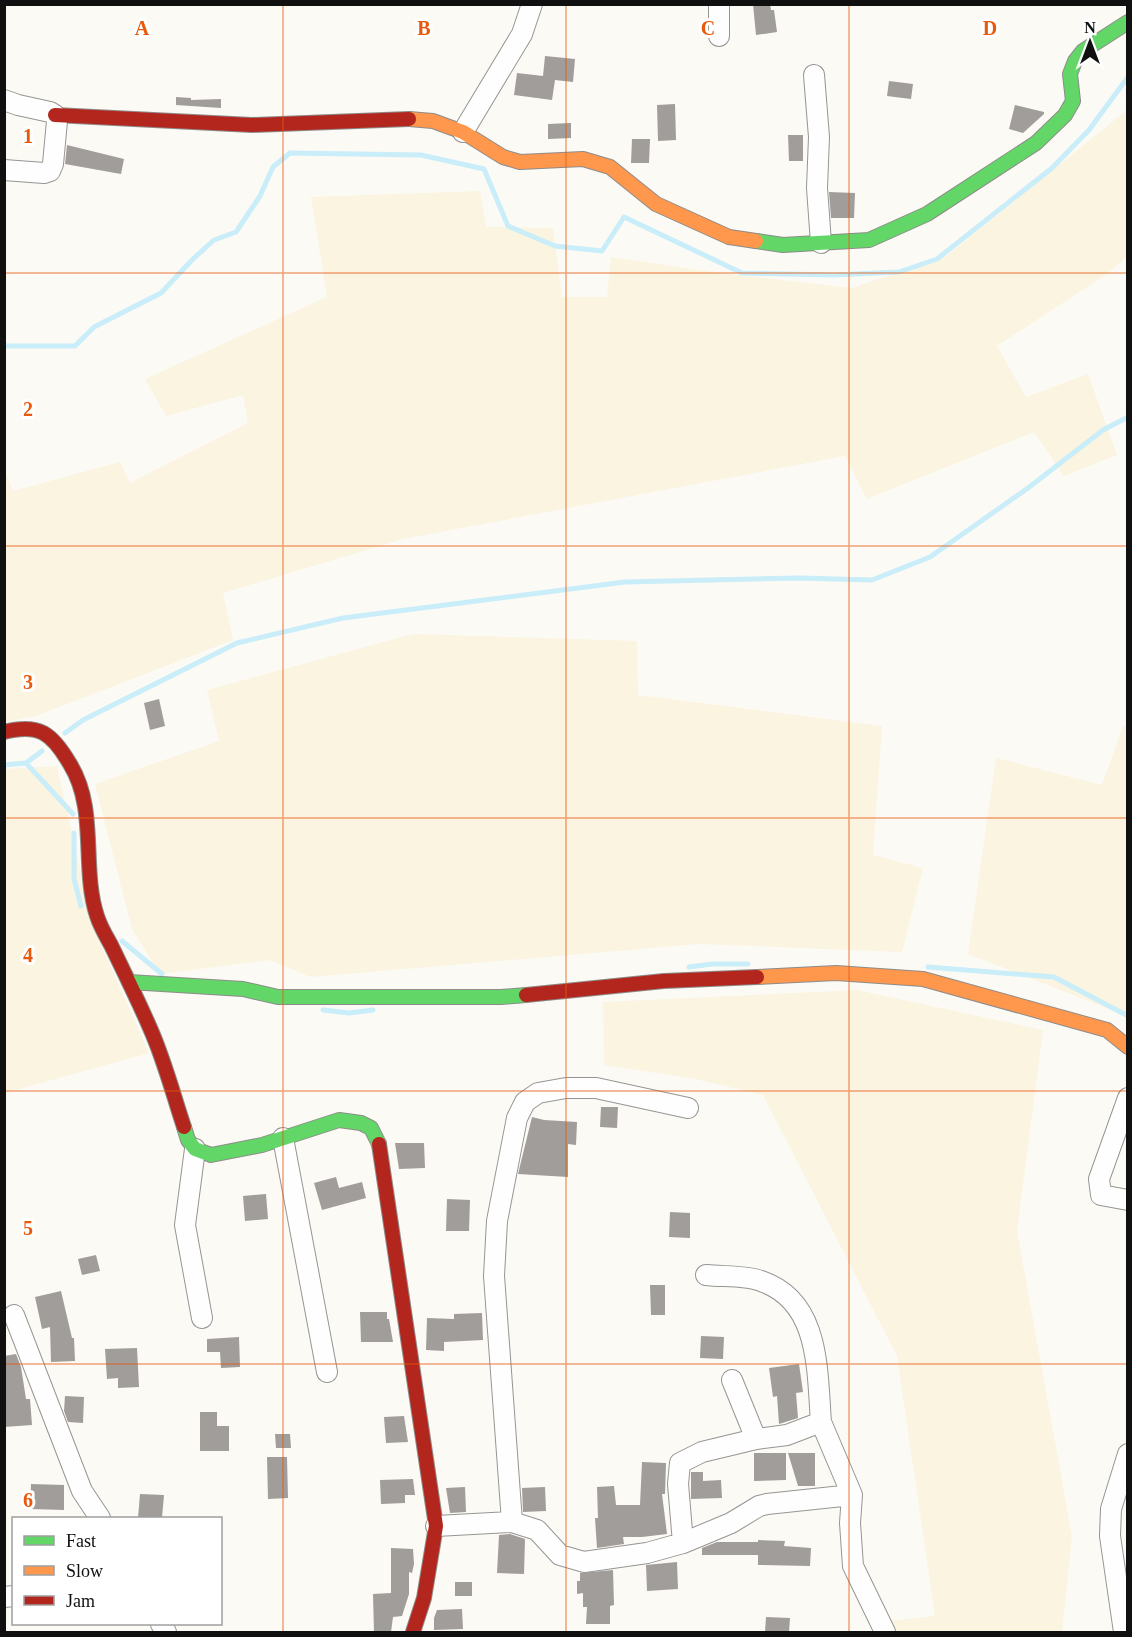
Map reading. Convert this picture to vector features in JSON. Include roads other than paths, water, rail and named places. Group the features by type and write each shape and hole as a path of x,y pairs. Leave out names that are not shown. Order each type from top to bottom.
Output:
{"street":[{"path":"463,132 522,34 532,4"},
{"path":"719,4 719,36"},
{"path":"4,100 55,115 252,124 417,119 433,121 463,132 503,157 520,162 583,159 610,167 656,204 729,237 783,245 869,240 927,214 1036,143 1065,115 1073,101 1070,74 1075,61 1083,51 1128,22"},
{"path":"814,75 819,137 817,188 821,243"},
{"path":"4,170 44,173 50,171 53,164 57,121 55,115"},
{"path":"4,732 24,727 43,732 51,738 75,773 84,804 94,903 98,916 151,1029 188,1140 195,1149 211,1155 262,1145 339,1120 361,1123 371,1128 379,1141 436,1526 424,1598 413,1632"},
{"path":"129,982 243,989 278,997 501,997 664,981 836,973 922,979 1107,1030 1128,1047"},
{"path":"512,1522 494,1276 497,1221 517,1118 525,1102 538,1093 566,1088 596,1088 688,1108"},
{"path":"1128,1098 1099,1179 1101,1195 1128,1200"},
{"path":"282,1138 327,1372"},
{"path":"195,1149 185,1226 202,1317"},
{"path":"706,1275 759,1280 784,1291 802,1313 816,1353 821,1422 852,1494 850,1523 853,1566 885,1632"},
{"path":"14,1315 82,1491 99,1517"},
{"path":"732,1380 756,1439"},
{"path":"683,1543 678,1484 680,1462 702,1452 756,1439 787,1435 821,1422"},
{"path":"1125,1632 1110,1536 1111,1509 1128,1454"},
{"path":"436,1526 512,1522 537,1530 560,1555 584,1562 647,1553 683,1543 731,1523 759,1506 852,1494"}],"waterway":[{"path":"4,346 75,346 94,327 161,293 214,240 236,232 260,196 273,167 290,153 421,155 484,169 508,226 555,246 602,251 624,217 742,273 834,275 899,272 937,259 1052,168 1089,130 1128,77"},
{"path":"65,733 83,720 237,643 343,618 625,582 799,578 872,580 930,557 1028,488 1103,430 1128,417"},
{"path":"4,765 26,763 42,751"},
{"path":"26,763 73,814"},
{"path":"74,833 74,879 81,906"},
{"path":"122,941 162,974"},
{"path":"689,967 712,964 748,964"},
{"path":"928,967 1054,977 1128,1016"},
{"path":"323,1010 349,1013 373,1010"}]}
